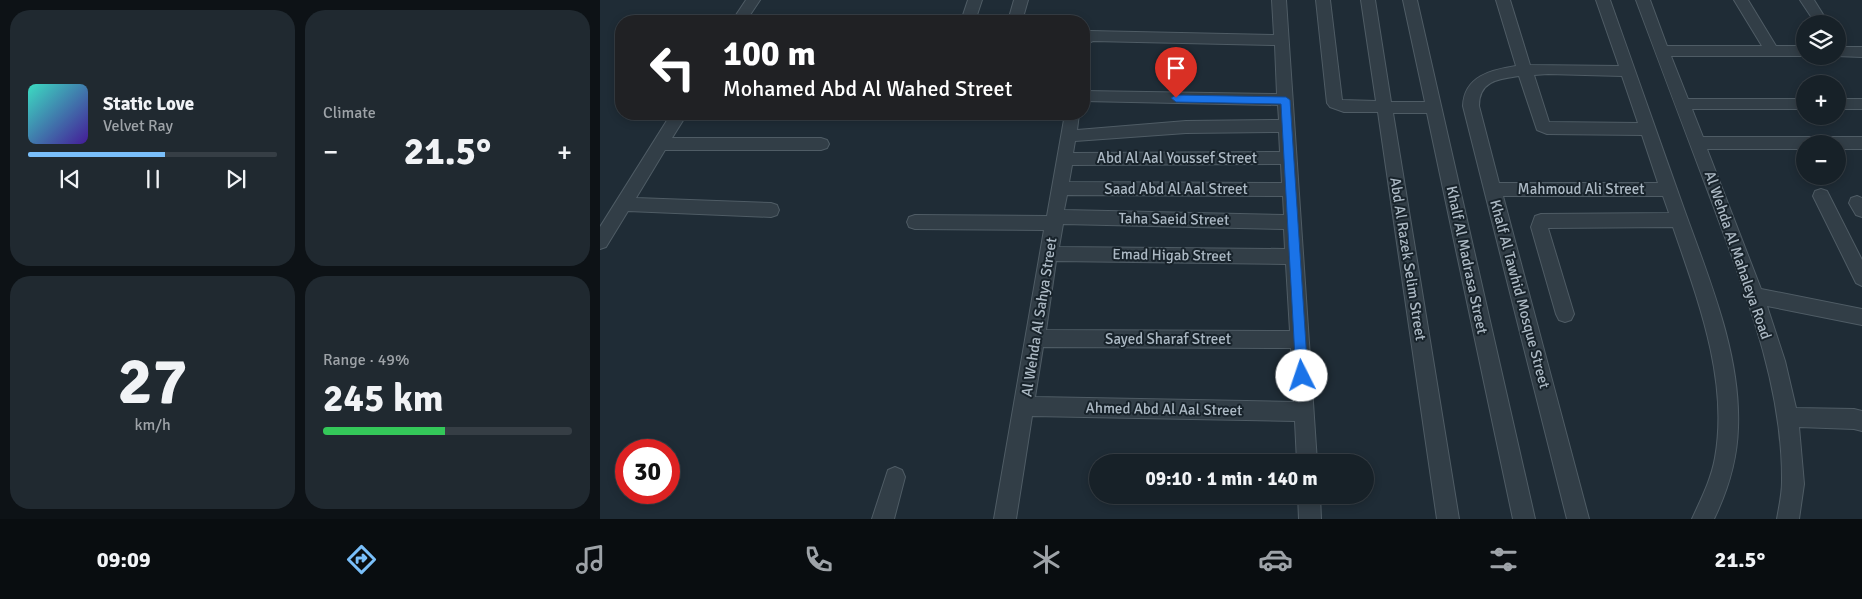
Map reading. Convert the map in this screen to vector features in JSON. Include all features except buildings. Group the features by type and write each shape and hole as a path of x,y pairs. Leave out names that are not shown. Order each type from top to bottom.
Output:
{"street":[{"path":"743,15 753,0"},
{"path":"970,15 975,0"},
{"path":"1017,15 1021,0"},
{"path":"1279,0 1307,454"},
{"path":"1323,0 1335,103 1344,106 1433,108"},
{"name":"Abd Al Razek Selim Street","path":"1368,0 1448,519"},
{"name":"Khalf Al Madrasa Street","path":"1410,0 1524,519"},
{"path":"1503,0 1541,125 1544,128 1649,129"},
{"path":"1603,0 1649,129 1711,316 1727,392 1730,424 1727,456 1718,488 1703,519"},
{"name":"Al Wehda Al Mahaleya Road","path":"1643,0 1755,296 1773,356 1791,437 1794,475 1788,519"},
{"path":"1741,0 1772,51"},
{"path":"1807,0 1817,15"},
{"path":"1090,38 1282,40"},
{"path":"1661,51 1796,52"},
{"path":"1846,52 1862,52"},
{"path":"1524,71 1628,71"},
{"name":"Khalf Al Tawhid Mosque Street","path":"1524,71 1489,77 1478,84 1471,94 1471,106 1578,519"},
{"path":"1090,96 1286,100"},
{"path":"1682,104 1796,104"},
{"path":"1846,104 1862,104"},
{"path":"600,242 675,120"},
{"name":"Al Wehda Al Sahya Street","path":"1005,519 1071,120"},
{"path":"1069,136 1186,127 1287,126"},
{"path":"1698,143 1862,143"},
{"path":"660,144 821,144"},
{"name":"Abd Al Aal Youssef Street","path":"1065,159 1289,158"},
{"name":"Saad Abd Al Aal Street","path":"1060,188 1291,190"},
{"name":"Mahmoud Ali Street","path":"1493,190 1669,189"},
{"path":"1822,196 1862,278"},
{"path":"622,204 771,210"},
{"name":"Taha Saeid Street","path":"915,222 1055,220 1292,222"},
{"path":"1565,314 1539,227 1541,221 1679,220"},
{"name":"Emad Higab Street","path":"1050,254 1295,257"},
{"path":"1755,296 1862,317"},
{"name":"Sayed Sharaf Street","path":"1036,338 1300,340"},
{"name":"Ahmed Abd Al Aal Street","path":"1025,406 1304,412"},
{"path":"1787,417 1854,418 1862,421"},
{"path":"883,519 895,477"},
{"path":"1309,504 1310,519"}],"route":[{"path":"1176,98 1286,100 1302,376"}]}
